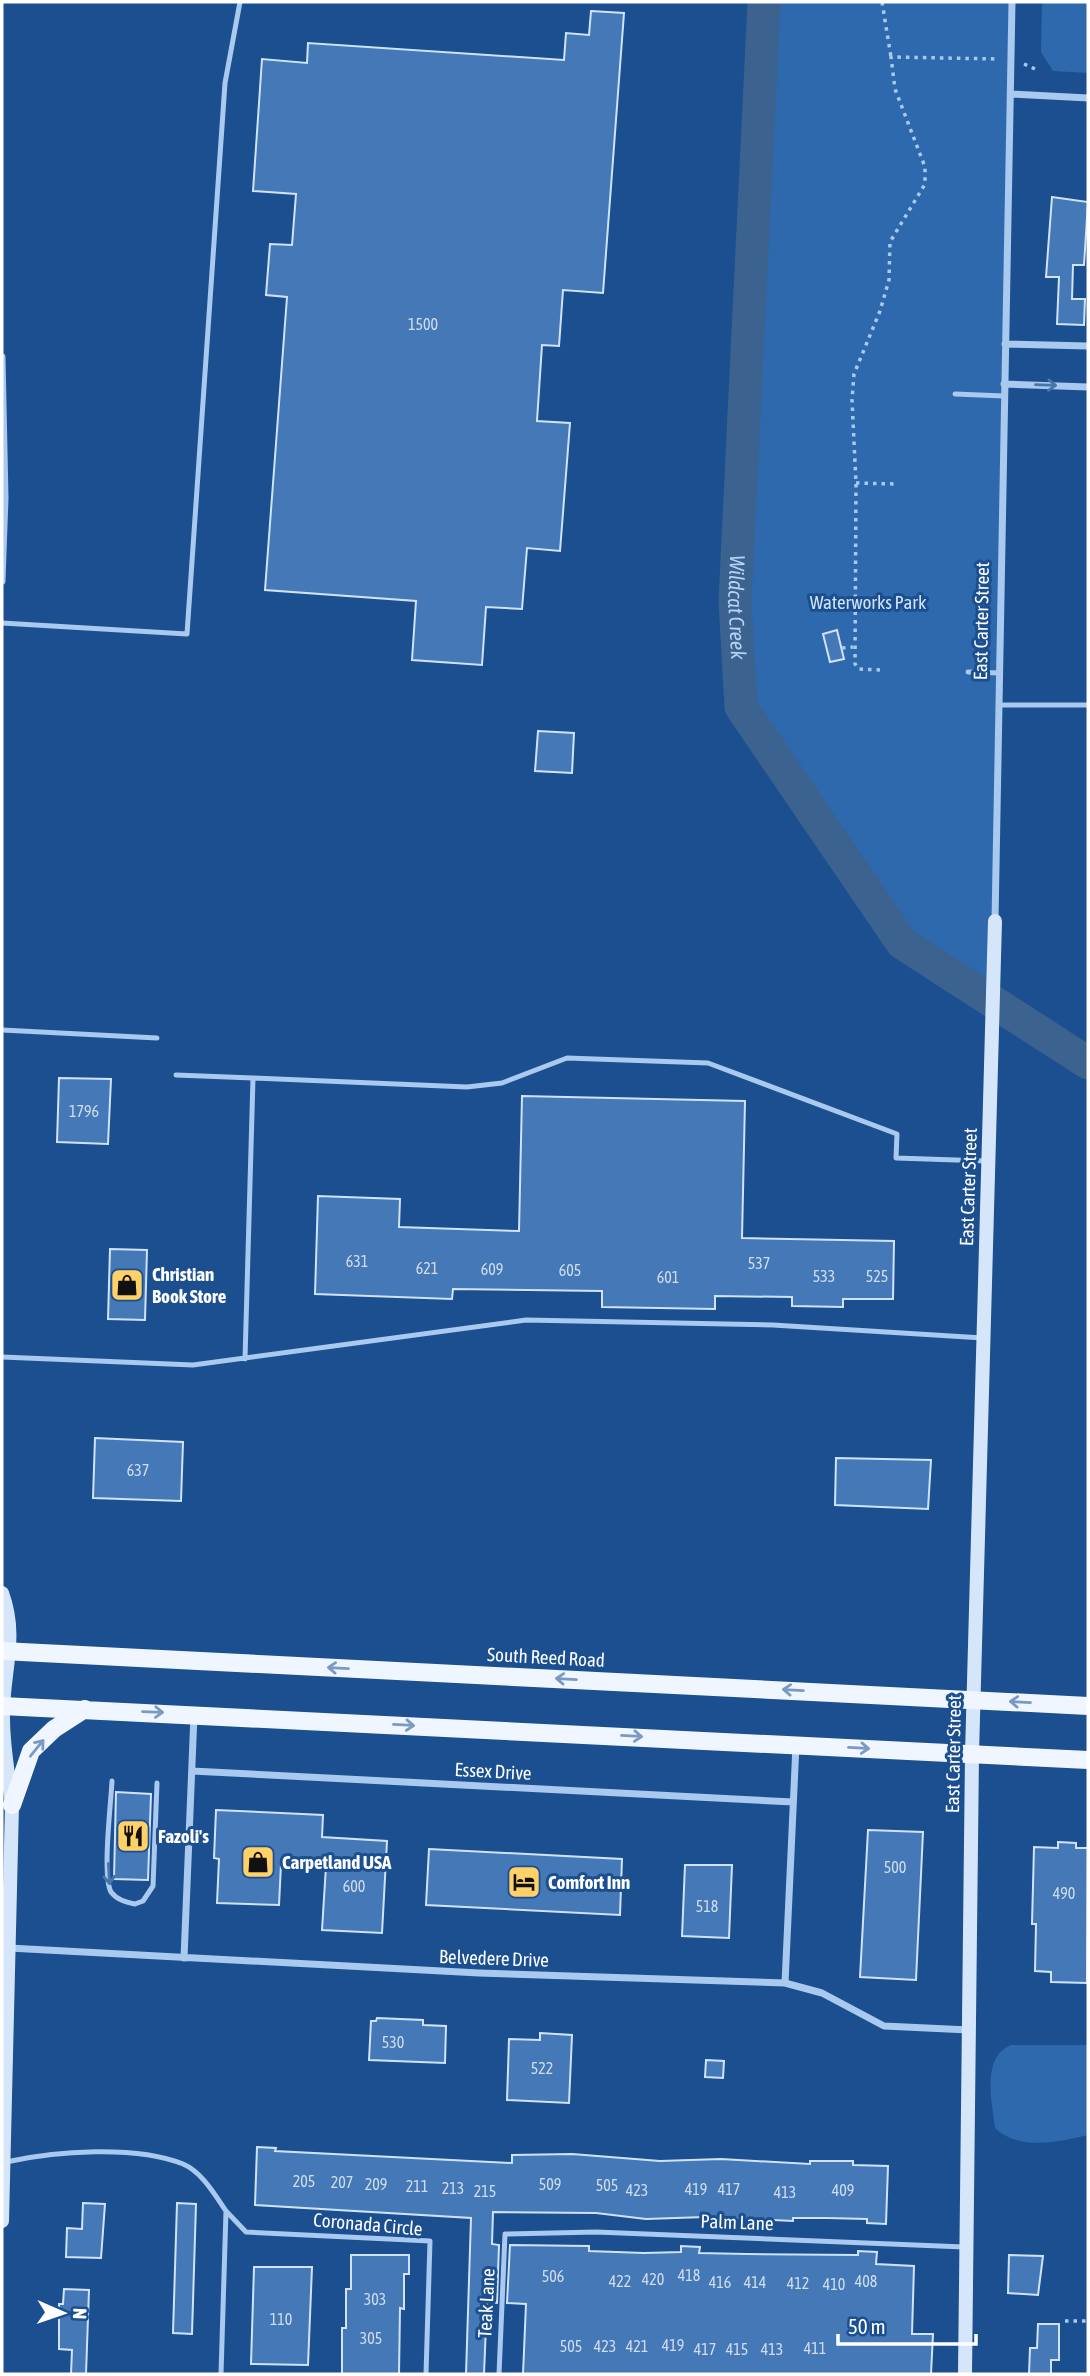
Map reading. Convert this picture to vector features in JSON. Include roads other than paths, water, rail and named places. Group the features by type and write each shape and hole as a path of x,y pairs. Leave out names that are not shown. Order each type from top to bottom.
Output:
{"main road":[{"name":"South Reed Road","path":"6,1651 1088,1706"},
{"path":"3,1706 1088,1760"},
{"path":"12,1805 31,1751 54,1729 85,1709"}],"street":[{"name":"East Carter Street","path":"965,2374 973,1699 995,921 1012,2"},
{"path":"1011,94 1088,98"},
{"path":"1005,344 1088,346"},
{"path":"2,357 5,422 2,581"},
{"path":"1004,384 1088,387"},
{"path":"2,1593 8,1610 3,1706 5,1752 12,1805 6,1892 9,1948 2,2221"},
{"path":"184,1958 194,1714"},
{"path":"785,1983 796,1744"},
{"name":"Essex Drive","path":"192,1770 793,1802"},
{"name":"Belvedere Drive","path":"9,1948 479,1973 785,1983 822,1993 884,2026 969,2030"}],"lane":[{"path":"2,623 187,634 225,83 240,2"},
{"path":"954,394 1004,396"},
{"path":"968,672 1000,673"},
{"path":"999,705 1088,705"},
{"path":"2,1030 157,1038"},
{"path":"176,1075 467,1087 502,1083 567,1058 709,1063 897,1134 896,1158 988,1161"},
{"path":"245,1359 253,1078"},
{"path":"2,1357 193,1365 526,1320 773,1325 983,1338"},
{"path":"112,1781 107,1873 110,1890 117,1898 135,1905 143,1901 153,1886 157,1783"},
{"name":"Coronada Circle","path":"3,2163 76,2152 130,2153 184,2164 203,2179 226,2211 246,2232 430,2241 426,2374"},
{"path":"221,2374 226,2211"},
{"name":"Palm Lane","path":"505,2234 596,2232 967,2247"},
{"name":"Teak Lane","path":"499,2374 505,2234"}],"waterway":[{"name":"Wildcat Creek","path":"764,2 735,601 741,707 902,943 1088,1063"}],"place":[{"name":"Christian Book Store","path":"127,1285"},
{"name":"Fazoli's","path":"133,1836"},
{"name":"Carpetland USA","path":"258,1862"},
{"name":"Comfort Inn","path":"524,1882"}],"park label":[{"name":"Waterworks Park","path":"868,602"}]}
